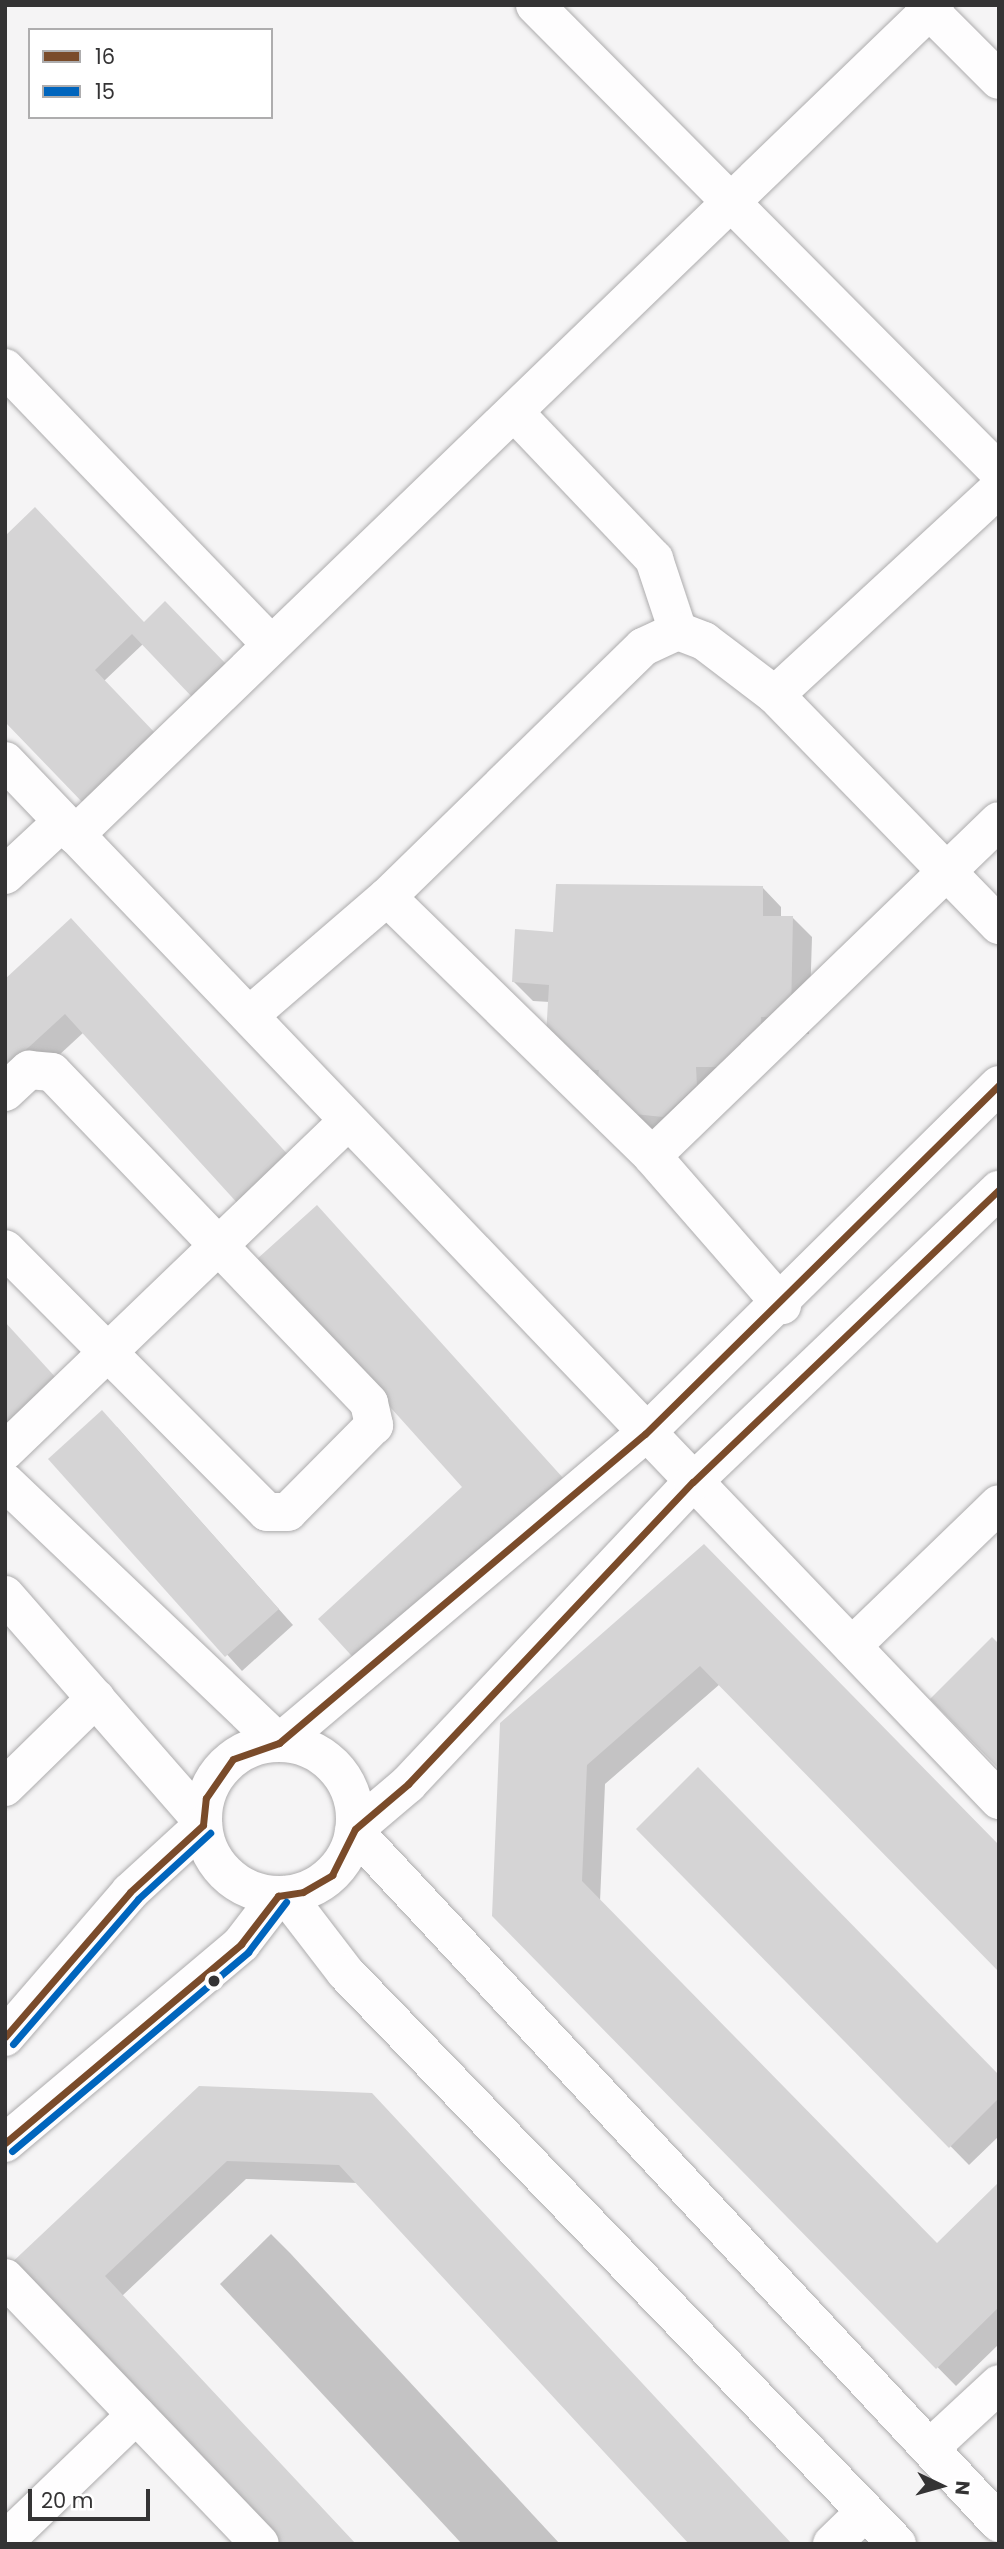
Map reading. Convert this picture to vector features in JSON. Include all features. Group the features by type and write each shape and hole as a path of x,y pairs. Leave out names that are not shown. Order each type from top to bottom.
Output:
{"street":[{"path":"535,5 725,201 999,472"},
{"path":"5,875 68,829 271,644 515,413 725,201 930,7 999,80"},
{"path":"5,368 271,644"},
{"path":"515,413 654,559 678,631"},
{"path":"775,695 999,488"},
{"path":"251,1014 387,897 643,647 678,631 704,641 775,695 949,868 999,925"},
{"path":"5,761 68,829 251,1014 348,1122 999,1800"},
{"path":"652,1156 999,821"},
{"path":"387,897 652,1156 782,1305"},
{"path":"5,1092 29,1070 52,1072 369,1403 373,1425 288,1512 267,1511 106,1354 5,1249"},
{"path":"279,1743 645,1434 782,1305 999,1085"},
{"path":"5,1451 348,1122"},
{"path":"5,2143 241,1944 282,1896 332,1875 355,1830 408,1784 693,1482 999,1190"},
{"path":"5,1482 279,1743"},
{"path":"852,1646 999,1504"},
{"path":"5,1595 203,1824 215,1861 228,1875 242,1886 282,1896 345,1972 897,2544"},
{"path":"5,1787 96,1698"},
{"path":"5,2037 130,1892 203,1824 216,1776 254,1747 279,1743 320,1754 337,1768 355,1807 355,1830 999,2523"},
{"path":"5,2278 260,2544"},
{"path":"930,2448 999,2384"},
{"path":"5,2541 136,2414"},
{"path":"832,2544 865,2512"}],"building":[{"path":"35,507 144,622 165,601 227,665 193,698 132,634 95,670 156,734 84,804 5,722 5,536"},
{"path":"556,884 763,886 763,916 793,916 791,1016 761,1017 762,1039 723,1067 696,1067 697,1085 663,1117 624,1113 595,1092 599,1070 576,1070 546,1036 549,985 512,982 515,929 553,932"},
{"path":"71,918 292,1159 240,1206 65,1014 5,1069 5,979"},
{"path":"317,1205 564,1479 360,1665 318,1619 462,1487 257,1259"},
{"path":"5,1322 58,1380 5,1429"},
{"path":"102,1410 279,1609 225,1657 48,1459"},
{"path":"704,1544 999,1845 999,1972 700,1666 587,1765 582,1881 937,2243 999,2182 999,2307 936,2369 492,1916 500,1723"},
{"path":"992,1637 999,1644 999,1769 930,1699"},
{"path":"698,1767 999,2075 999,2098 949,2148 636,1829"},
{"path":"199,2086 372,2093 792,2544 689,2544 339,2165 227,2161 105,2276 356,2544 255,2544 5,2269"}],"transit line":[{"name":"16","path":"5,2037 130,1892 203,1825 206,1798 233,1759 279,1743 645,1434 999,1085"},
{"name":"16","path":"5,2143 241,1944 278,1896 303,1892 332,1875 355,1829 408,1784 693,1482 999,1190"},
{"name":"15","path":"13,2044 138,1899 210,1833"},
{"name":"15","path":"12,2151 248,1952 286,1902"}]}
